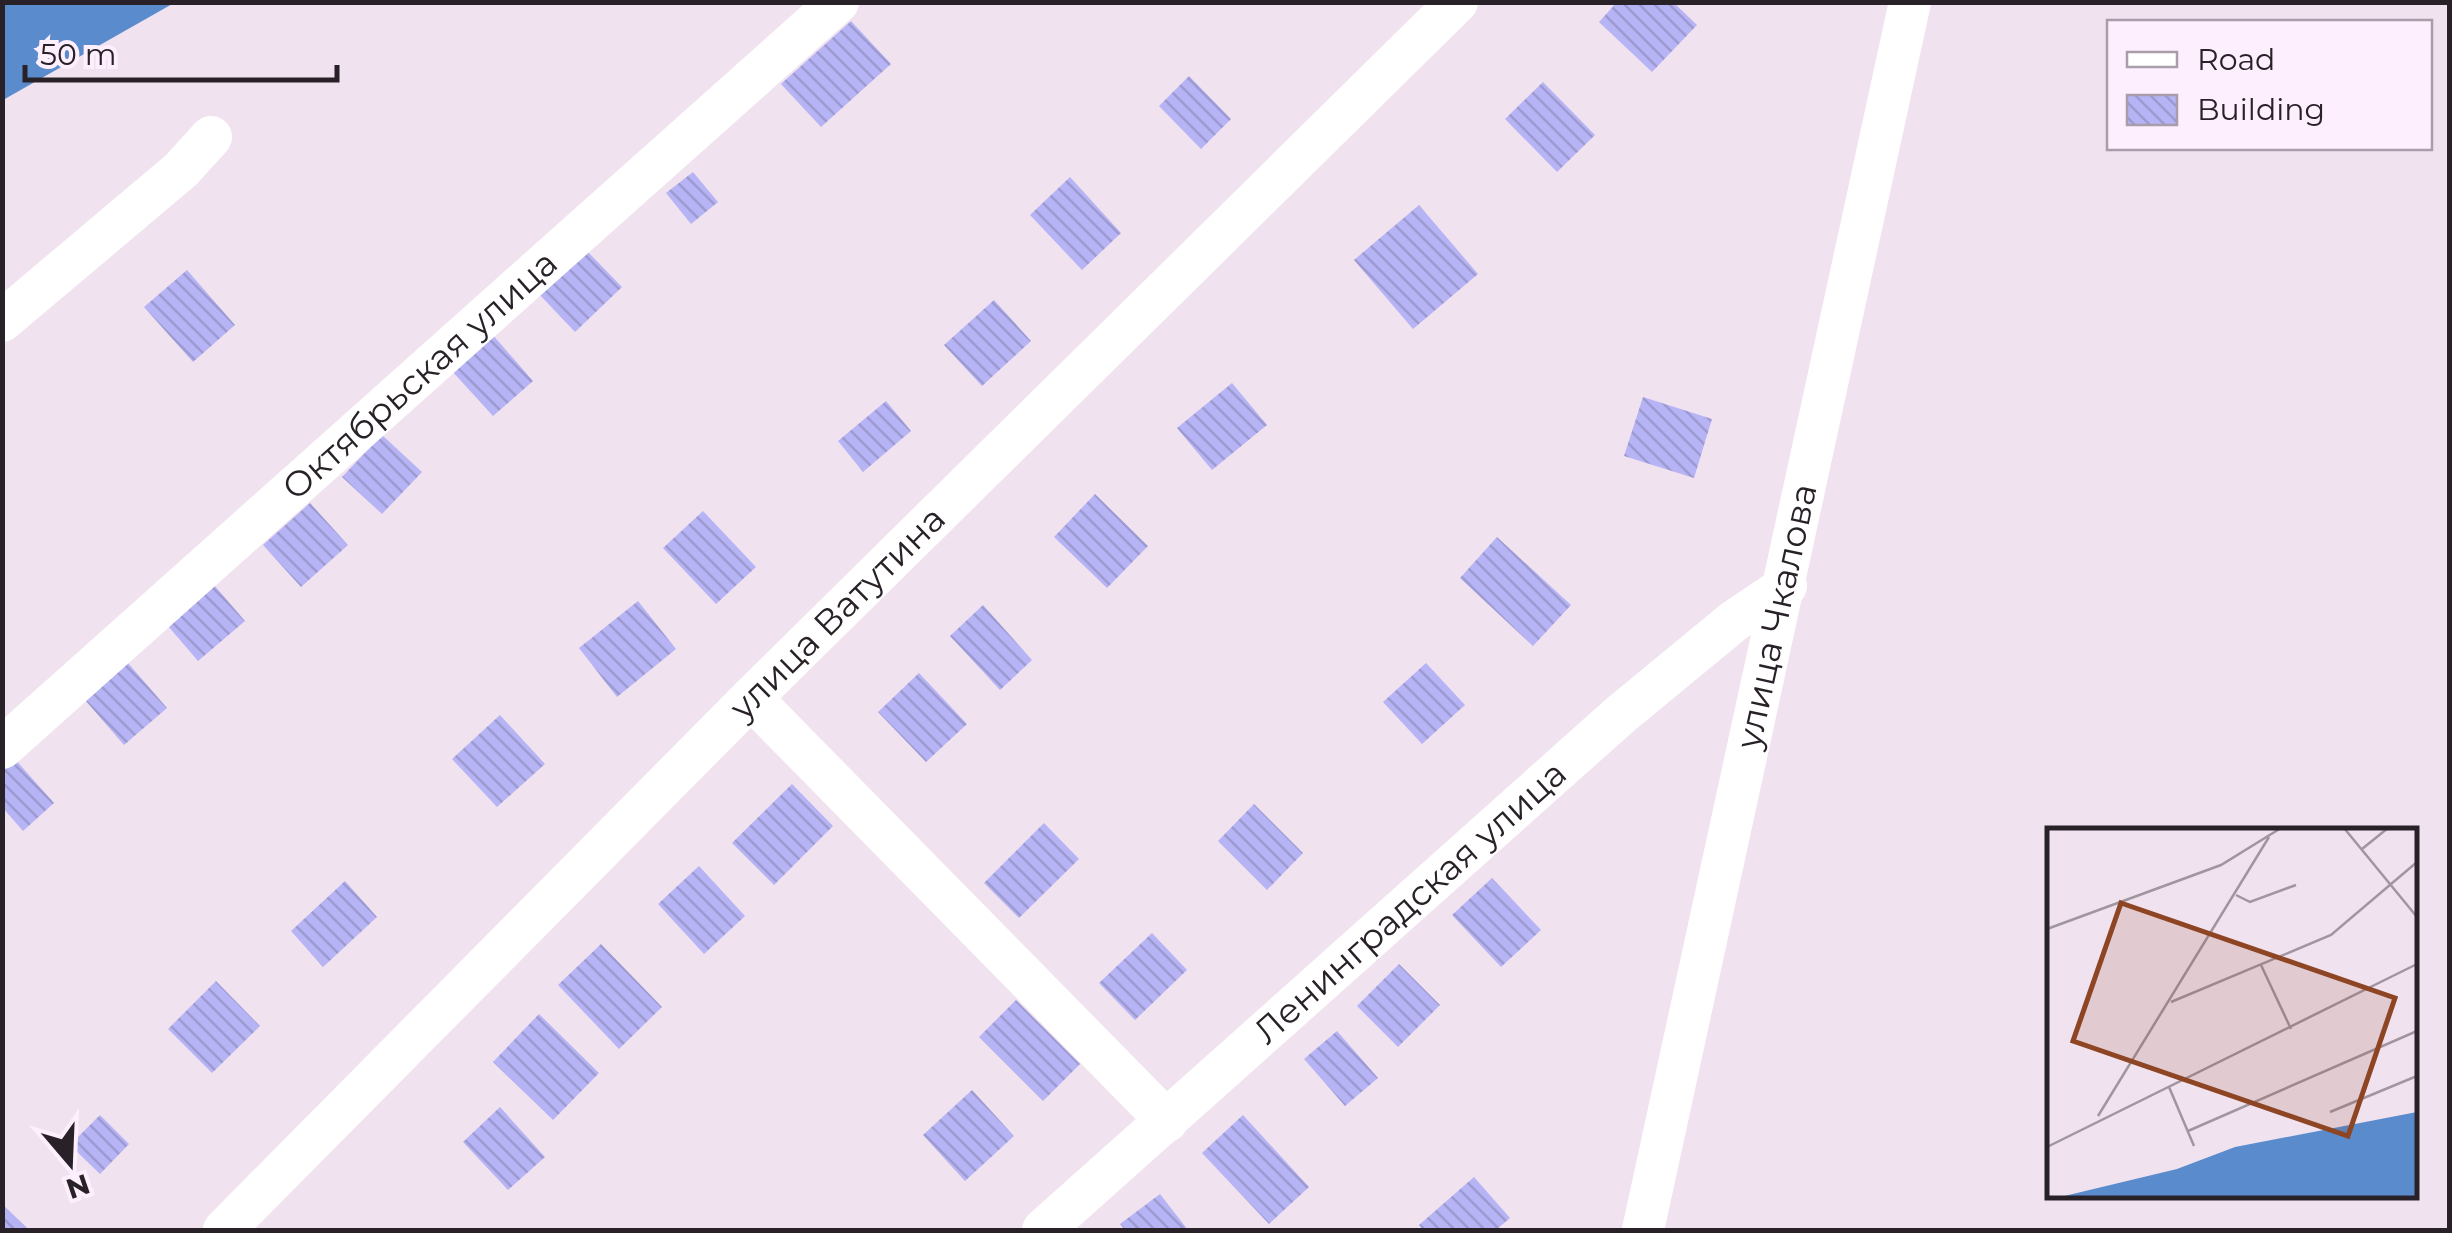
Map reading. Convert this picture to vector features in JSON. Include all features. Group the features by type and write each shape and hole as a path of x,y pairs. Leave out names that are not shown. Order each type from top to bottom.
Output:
{"street":[{"name":"Октябрьская улица","path":"2,748 838,2"},
{"name":"улица Ватутина","path":"224,1230 751,698 1457,2"},
{"name":"улица Чкалова","path":"1643,1230 1910,2"},
{"path":"2,321 180,170 211,137"},
{"name":"Ленинградская улица","path":"1042,1230 1620,715 1734,622 1786,586"},
{"path":"751,698 1167,1122"}],"water":[{"path":"3,2 174,2 174,3 3,100"}],"building":[{"path":"1617,2 1673,2 1697,25 1652,72 1599,22"},
{"path":"851,21 891,64 821,127 781,84"},
{"path":"1189,76 1231,119 1201,149 1159,106"},
{"path":"1543,82 1595,135 1557,172 1505,119"},
{"path":"693,172 718,202 691,224 666,193"},
{"path":"1070,177 1121,233 1082,270 1030,215"},
{"path":"1419,205 1478,274 1413,329 1354,260"},
{"path":"585,249 622,287 575,332 538,293"},
{"path":"187,270 235,325 193,362 144,307"},
{"path":"994,300 1031,341 982,386 944,345"},
{"path":"492,334 533,381 493,416 451,370"},
{"path":"1232,383 1267,425 1212,470 1177,428"},
{"path":"1643,397 1712,419 1694,478 1624,456"},
{"path":"886,401 911,431 863,472 838,441"},
{"path":"382,435 422,472 382,514 342,477"},
{"path":"1095,494 1148,546 1107,588 1054,537"},
{"path":"310,503 348,545 301,587 263,545"},
{"path":"703,511 756,567 716,604 663,548"},
{"path":"1497,537 1571,605 1533,646 1460,578"},
{"path":"208,578 245,621 198,661 162,619"},
{"path":"638,601 676,649 617,697 579,648"},
{"path":"983,605 1032,660 1000,690 950,636"},
{"path":"128,663 167,708 124,745 85,700"},
{"path":"1426,663 1465,705 1422,744 1383,702"},
{"path":"919,673 967,724 926,762 878,712"},
{"path":"500,715 545,764 497,807 452,759"},
{"path":"13,757 54,803 23,831 2,807 2,766"},
{"path":"792,784 833,826 774,885 732,843"},
{"path":"1254,804 1303,853 1267,890 1218,841"},
{"path":"1044,823 1079,859 1019,918 984,883"},
{"path":"699,866 745,916 704,954 658,904"},
{"path":"1492,878 1541,930 1501,967 1452,915"},
{"path":"345,881 377,917 323,967 291,931"},
{"path":"1152,933 1187,970 1135,1020 1099,983"},
{"path":"601,944 662,1007 619,1049 558,985"},
{"path":"1399,964 1440,1005 1398,1047 1357,1006"},
{"path":"216,981 260,1026 212,1073 168,1029"},
{"path":"1016,1000 1080,1064 1043,1101 979,1037"},
{"path":"539,1014 599,1073 553,1120 493,1062"},
{"path":"1337,1031 1378,1078 1345,1106 1304,1059"},
{"path":"972,1090 1014,1136 965,1181 923,1135"},
{"path":"500,1107 545,1157 508,1190 463,1142"},
{"path":"100,1115 129,1144 100,1174 70,1145"},
{"path":"1243,1115 1309,1187 1269,1224 1202,1153"},
{"path":"1474,1177 1510,1218 1496,1230 1423,1230 1419,1225"},
{"path":"1160,1194 1188,1230 1125,1230 1120,1224"},
{"path":"2,1204 29,1230 2,1230"}]}
